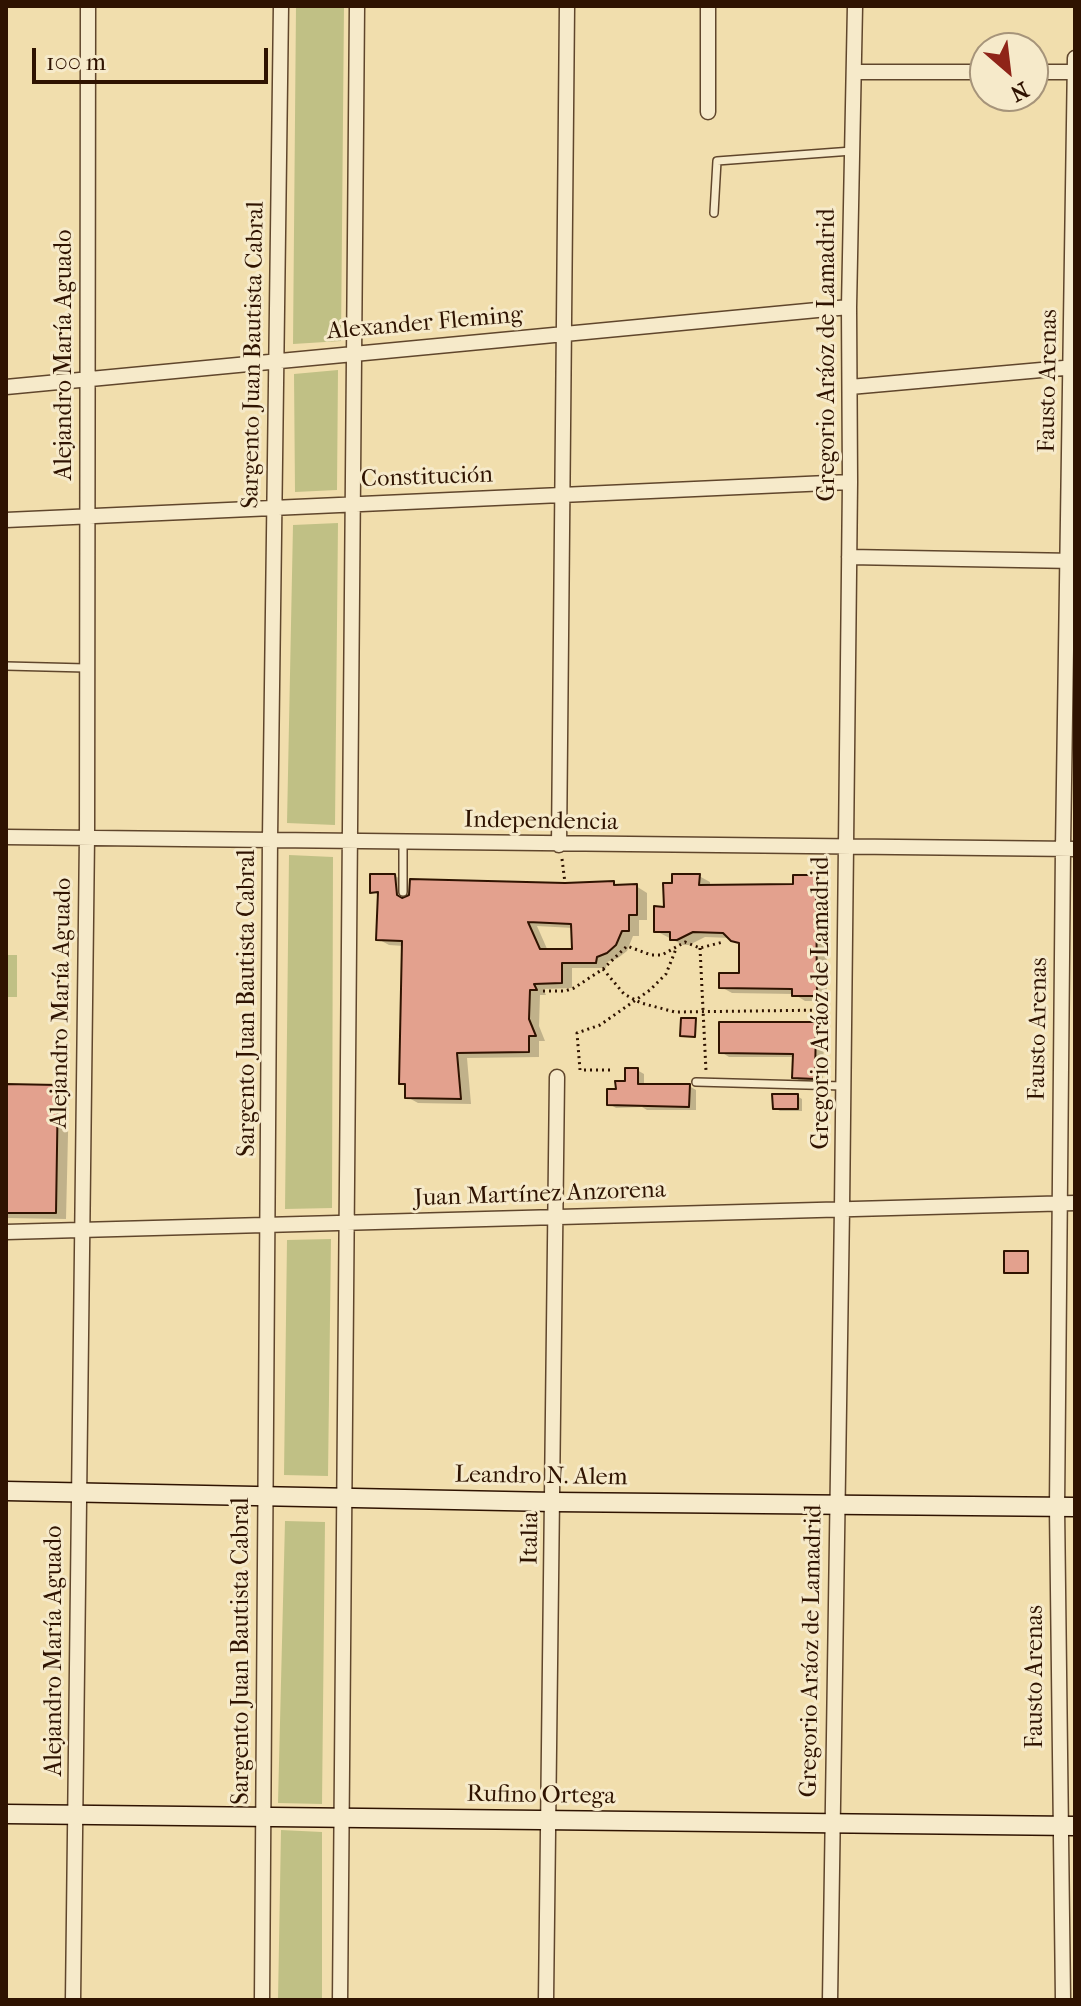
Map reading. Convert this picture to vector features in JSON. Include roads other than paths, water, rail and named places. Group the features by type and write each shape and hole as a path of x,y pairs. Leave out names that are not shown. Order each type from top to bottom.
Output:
{"street":[{"name":"Alejandro María Aguado","path":"73,2000 87,836 88,6"},
{"name":"Sargento Juan Bautista Cabral","path":"262,2000 270,838 281,6"},
{"path":"340,2000 357,6"},
{"path":"559,845 567,6"},
{"path":"708,6 708,112"},
{"name":"Gregorio Aráoz de Lamadrid","path":"830,2000 855,6"},
{"name":"Fausto Arenas","path":"1063,2000 1067,1826 1059,1786 1066,1507 1059,1204 1069,848 1075,58"},
{"path":"854,72 969,72"},
{"path":"1049,72 1075,72"},
{"name":"Alexander Fleming","path":"6,387 849,307"},
{"path":"850,387 1073,367"},
{"name":"Constitución","path":"6,520 850,482"},
{"path":"849,557 1071,561"},
{"name":"Independencia","path":"6,837 1069,848"},
{"name":"Italia","path":"546,2000 557,1077"},
{"name":"Juan Martínez Anzorena","path":"6,1232 1075,1203"},
{"name":"Leandro N. Alem","path":"6,1491 554,1502 1066,1507"},
{"path":"1059,1786 1075,1786"},
{"name":"Rufino Ortega","path":"6,1814 1067,1826"}],"lane":[{"path":"714,213 717,161 852,151"},
{"path":"6,666 86,668"},
{"path":"403,842 403,892"},
{"path":"696,1082 843,1086"}]}
